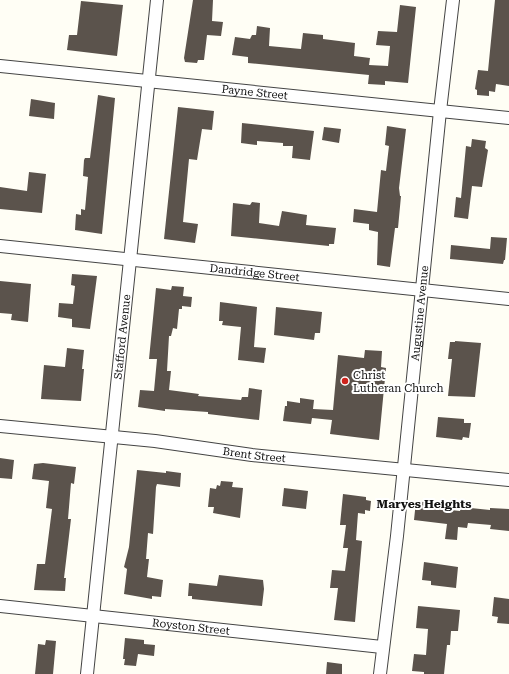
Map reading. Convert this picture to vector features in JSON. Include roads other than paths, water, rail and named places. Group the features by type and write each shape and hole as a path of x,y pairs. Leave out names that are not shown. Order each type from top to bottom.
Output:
{"street":[{"name":"Stafford Avenue","path":"87,674 157,0"},
{"name":"Augustine Avenue","path":"380,674 404,468 440,111 453,0"},
{"name":"Payne Street","path":"0,66 509,118"},
{"name":"Dandridge Street","path":"0,246 509,299"},
{"name":"Brent Street","path":"0,426 155,441 252,455 404,468 509,480"},
{"name":"Royston Street","path":"0,606 382,647"}],"place":[{"name":"Christ Lutheran Church","path":"345,381"}],"district":[{"name":"Maryes Heights","path":"424,504"}]}
